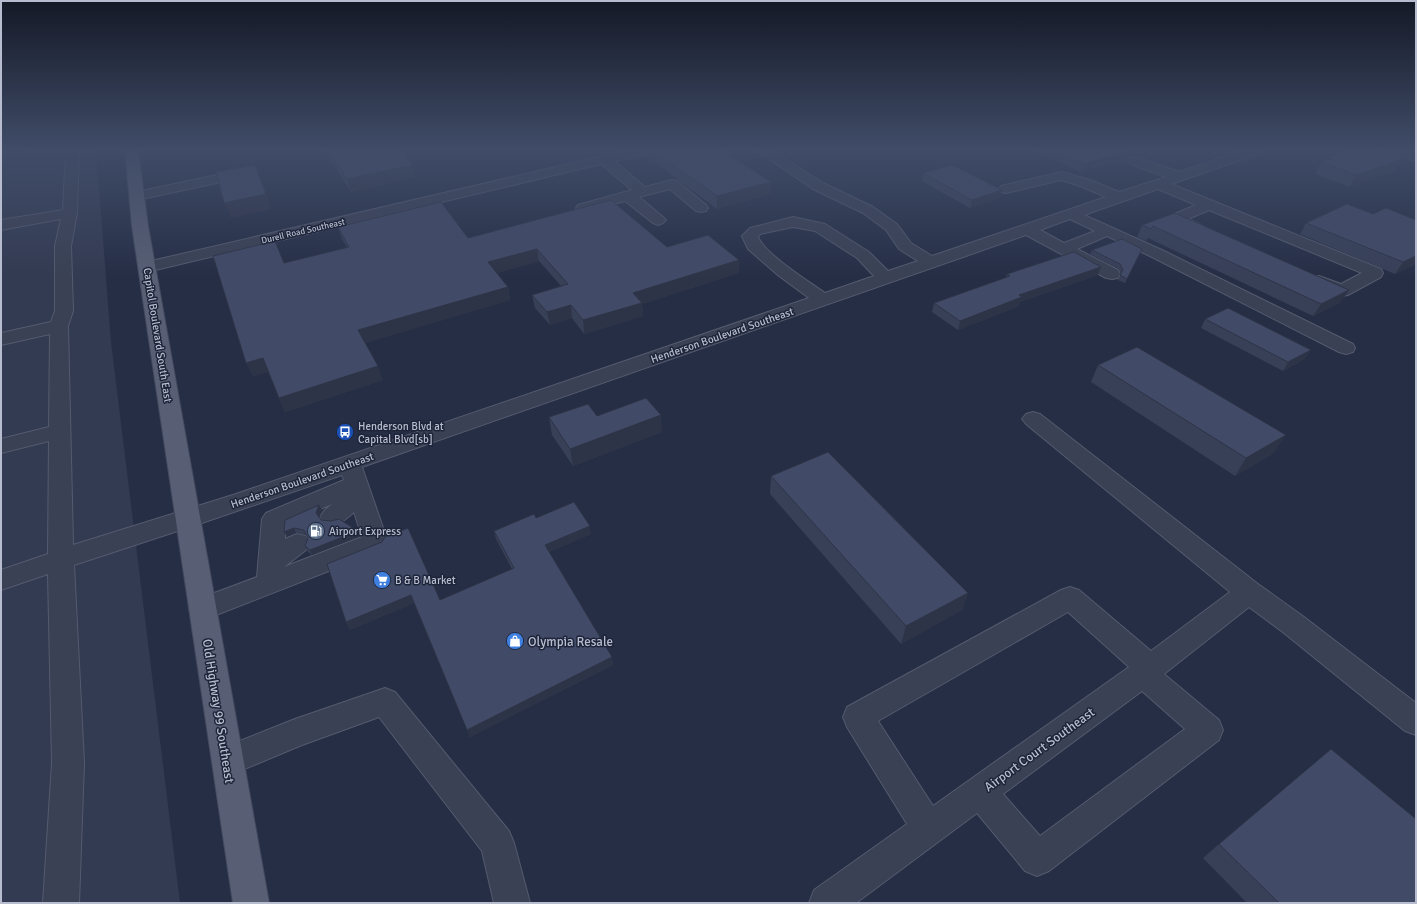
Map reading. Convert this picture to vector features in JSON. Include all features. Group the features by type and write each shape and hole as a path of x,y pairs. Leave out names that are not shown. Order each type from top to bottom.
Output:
{"main road":[{"name":"Capitol Boulevard South East","path":"137,192 147,267 188,519"},
{"name":"Old Highway 99 Southeast","path":"188,519 251,903"}],"street":[{"path":"61,903 68,763 61,560 59,326 64,310 64,246 70,213 71,192"},
{"path":"137,196 155,192"},
{"name":"Durell Road Southeast","path":"147,267 467,192"},
{"path":"569,212 642,192"},
{"path":"682,192 701,208"},
{"path":"830,192 868,210 884,221 892,227 906,246 932,263"},
{"path":"1106,192 1120,198"},
{"name":"Henderson Boulevard Southeast","path":"1,580 109,543 188,519 356,481 823,300 1136,192"},
{"path":"1178,192 1375,273 1342,291 1306,275"},
{"path":"628,196 658,220"},
{"path":"1209,205 1175,219 1211,235"},
{"path":"1,225 70,213"},
{"path":"1071,214 1158,254 1346,348"},
{"path":"823,300 785,272 754,246 750,236 755,231 793,222 820,227 863,255 885,278"},
{"path":"1028,230 1112,274"},
{"path":"1064,249 1107,231"},
{"path":"1,339 59,326"},
{"path":"1033,419 1249,592 1294,625 1416,721"},
{"path":"1,446 60,431"},
{"path":"332,517 356,481"},
{"path":"202,609 270,573 376,542 356,481"},
{"path":"270,573 274,519 356,481"},
{"path":"270,573 297,544"},
{"name":"Airport Court Southeast","path":"827,903 1146,671 1249,592"},
{"path":"928,829 858,717 1070,598 1208,730 1037,859 980,792"},
{"path":"228,761 295,733 385,701 497,843 512,903"}],"shaded area":[{"path":"1,192 99,192 111,342 180,903 1,903"}],"building":[{"path":"221,192 265,192 266,194 224,203"},
{"path":"712,192 732,192 717,196"},
{"path":"958,192 995,192 972,200"},
{"path":"611,200 667,247 708,235 739,260 633,293 642,303 583,320 571,305 547,312 532,295 568,284 537,249 488,262 508,287 358,330 378,366 279,398 263,358 246,363 213,256 275,241 284,263 349,247 338,227 441,202 468,238"},
{"path":"1347,204 1373,214 1386,208 1416,220 1416,256 1403,262 1306,223"},
{"path":"1175,213 1349,290 1321,304 1153,226 1151,229 1142,225"},
{"path":"1122,239 1142,249 1127,279 1120,275 1123,270 1120,264 1092,250"},
{"path":"1074,252 1101,267 1019,295 1022,297 960,321 934,303 1010,276 1007,274"},
{"path":"1228,308 1311,350 1288,362 1205,319"},
{"path":"1137,347 1286,435 1246,458 1098,365"},
{"path":"646,398 661,415 570,449 549,417 588,404 597,416"},
{"path":"828,452 968,593 906,626 771,476"},
{"name":"Olympia Resale","path":"574,502 590,526 545,545 612,657 467,730 411,595 346,622 327,564 382,542 385,537 408,528 440,600 514,568 494,531 534,514 536,518"},
{"name":"Airport Express","path":"319,505 316,513 321,520 331,521 339,519 358,531 310,550 305,546 308,538 304,530 294,528 284,532 285,520"},
{"path":"1331,749 1416,819 1416,903 1279,903 1219,844"}],"place":[{"name":"Henderson Blvd at Capital Blvd[sb]","path":"345,432"},
{"name":"Airport Express","path":"316,531"},
{"name":"B & B Market","path":"382,580"},
{"name":"Olympia Resale","path":"515,641"}]}
